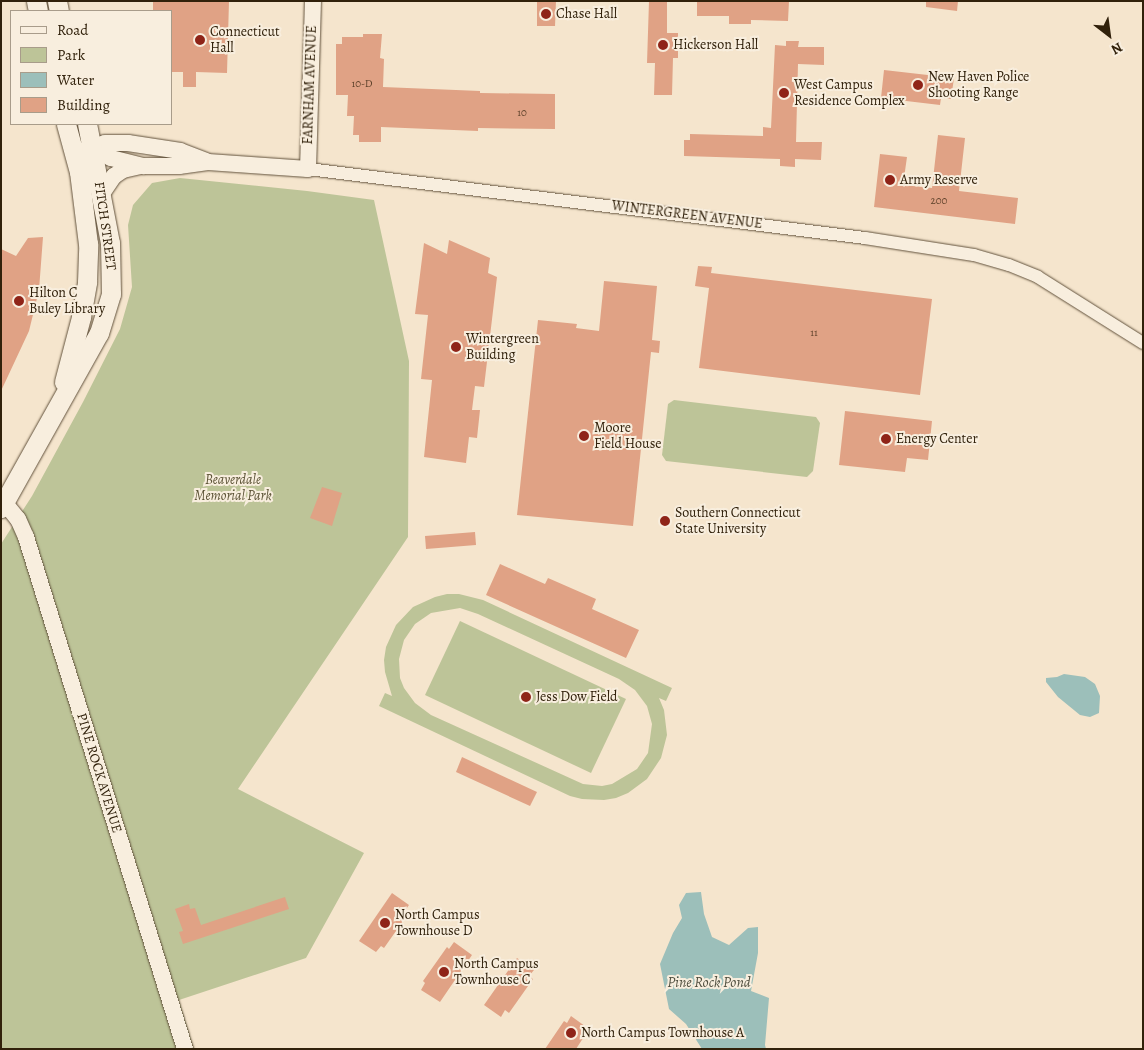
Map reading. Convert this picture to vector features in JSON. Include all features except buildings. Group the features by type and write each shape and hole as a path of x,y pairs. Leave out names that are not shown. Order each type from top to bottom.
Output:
{"main road":[{"name":"FITCH STREET","path":"44,434 69,370 87,282 86,218 74,153 66,125"},
{"name":"FITCH STREET","path":"3,505 73,383 106,316 111,294 110,243 87,125"}],"street":[{"name":"FARNHAM AVENUE","path":"308,169 313,1"},
{"name":"WINTERGREEN AVENUE","path":"74,153 107,143 128,143 180,151 208,162"},
{"name":"WINTERGREEN AVENUE","path":"92,148 111,158 144,166 179,166 208,162 308,169 865,238 974,255 1009,265 1038,277 1143,343"},
{"path":"101,195 107,184 123,170 144,166"},
{"name":"PINE ROCK AVENUE","path":"3,505 18,519 26,537 185,1049"}],"green space":[{"name":"Beaverdale Memorial Park","path":"180,178 374,200 409,361 408,537 238,789 364,853 306,958 179,1000 194,1049 1,1049 1,544 32,496 120,329 132,287 128,225 133,205 152,183"},
{"path":"674,400 816,417 820,423 813,471 807,477 666,461 662,455 668,404"},
{"path":"459,594 483,600 672,688 666,701 659,698 664,710 667,735 661,758 647,779 628,793 616,798 604,800 582,799 570,796 379,706 385,693 392,696 385,672 384,660 386,647 396,625 413,607 435,597","holes":["460,608 478,614 619,679 635,690 647,706 652,724 648,753 637,769 612,784 602,786 583,784 431,715 415,703 404,688 400,678 399,659 404,640 415,624 431,613"]},
{"name":"Jess Dow Field","path":"460,621 626,699 591,773 425,695"}],"water":[{"path":"1064,674 1085,677 1095,684 1100,696 1099,713 1090,717 1080,715 1058,697 1046,682 1046,678"},
{"name":"Pine Rock Pond","path":"701,892 704,914 712,937 729,945 748,928 758,927 758,953 751,991 769,998 766,1049 702,1049 686,1024 669,1009 660,964 673,933 682,918 679,905 686,893"}],"place":[{"name":"Chase Hall","path":"546,14"},
{"name":"Connecticut Hall","path":"200,40"},
{"name":"Hickerson Hall","path":"663,45"},
{"name":"New Haven Police Shooting Range","path":"918,85"},
{"name":"West Campus Residence Complex","path":"784,93"},
{"name":"Army Reserve","path":"890,180"},
{"name":"Hilton C Buley Library","path":"19,301"},
{"name":"Wintergreen Building","path":"456,347"},
{"name":"Moore Field House","path":"584,436"},
{"name":"Energy Center","path":"886,439"},
{"name":"Southern Connecticut State University","path":"665,521"},
{"name":"Jess Dow Field","path":"526,697"},
{"name":"North Campus Townhouse D","path":"385,923"},
{"name":"North Campus Townhouse C","path":"444,972"},
{"name":"North Campus Townhouse A","path":"571,1033"}]}
